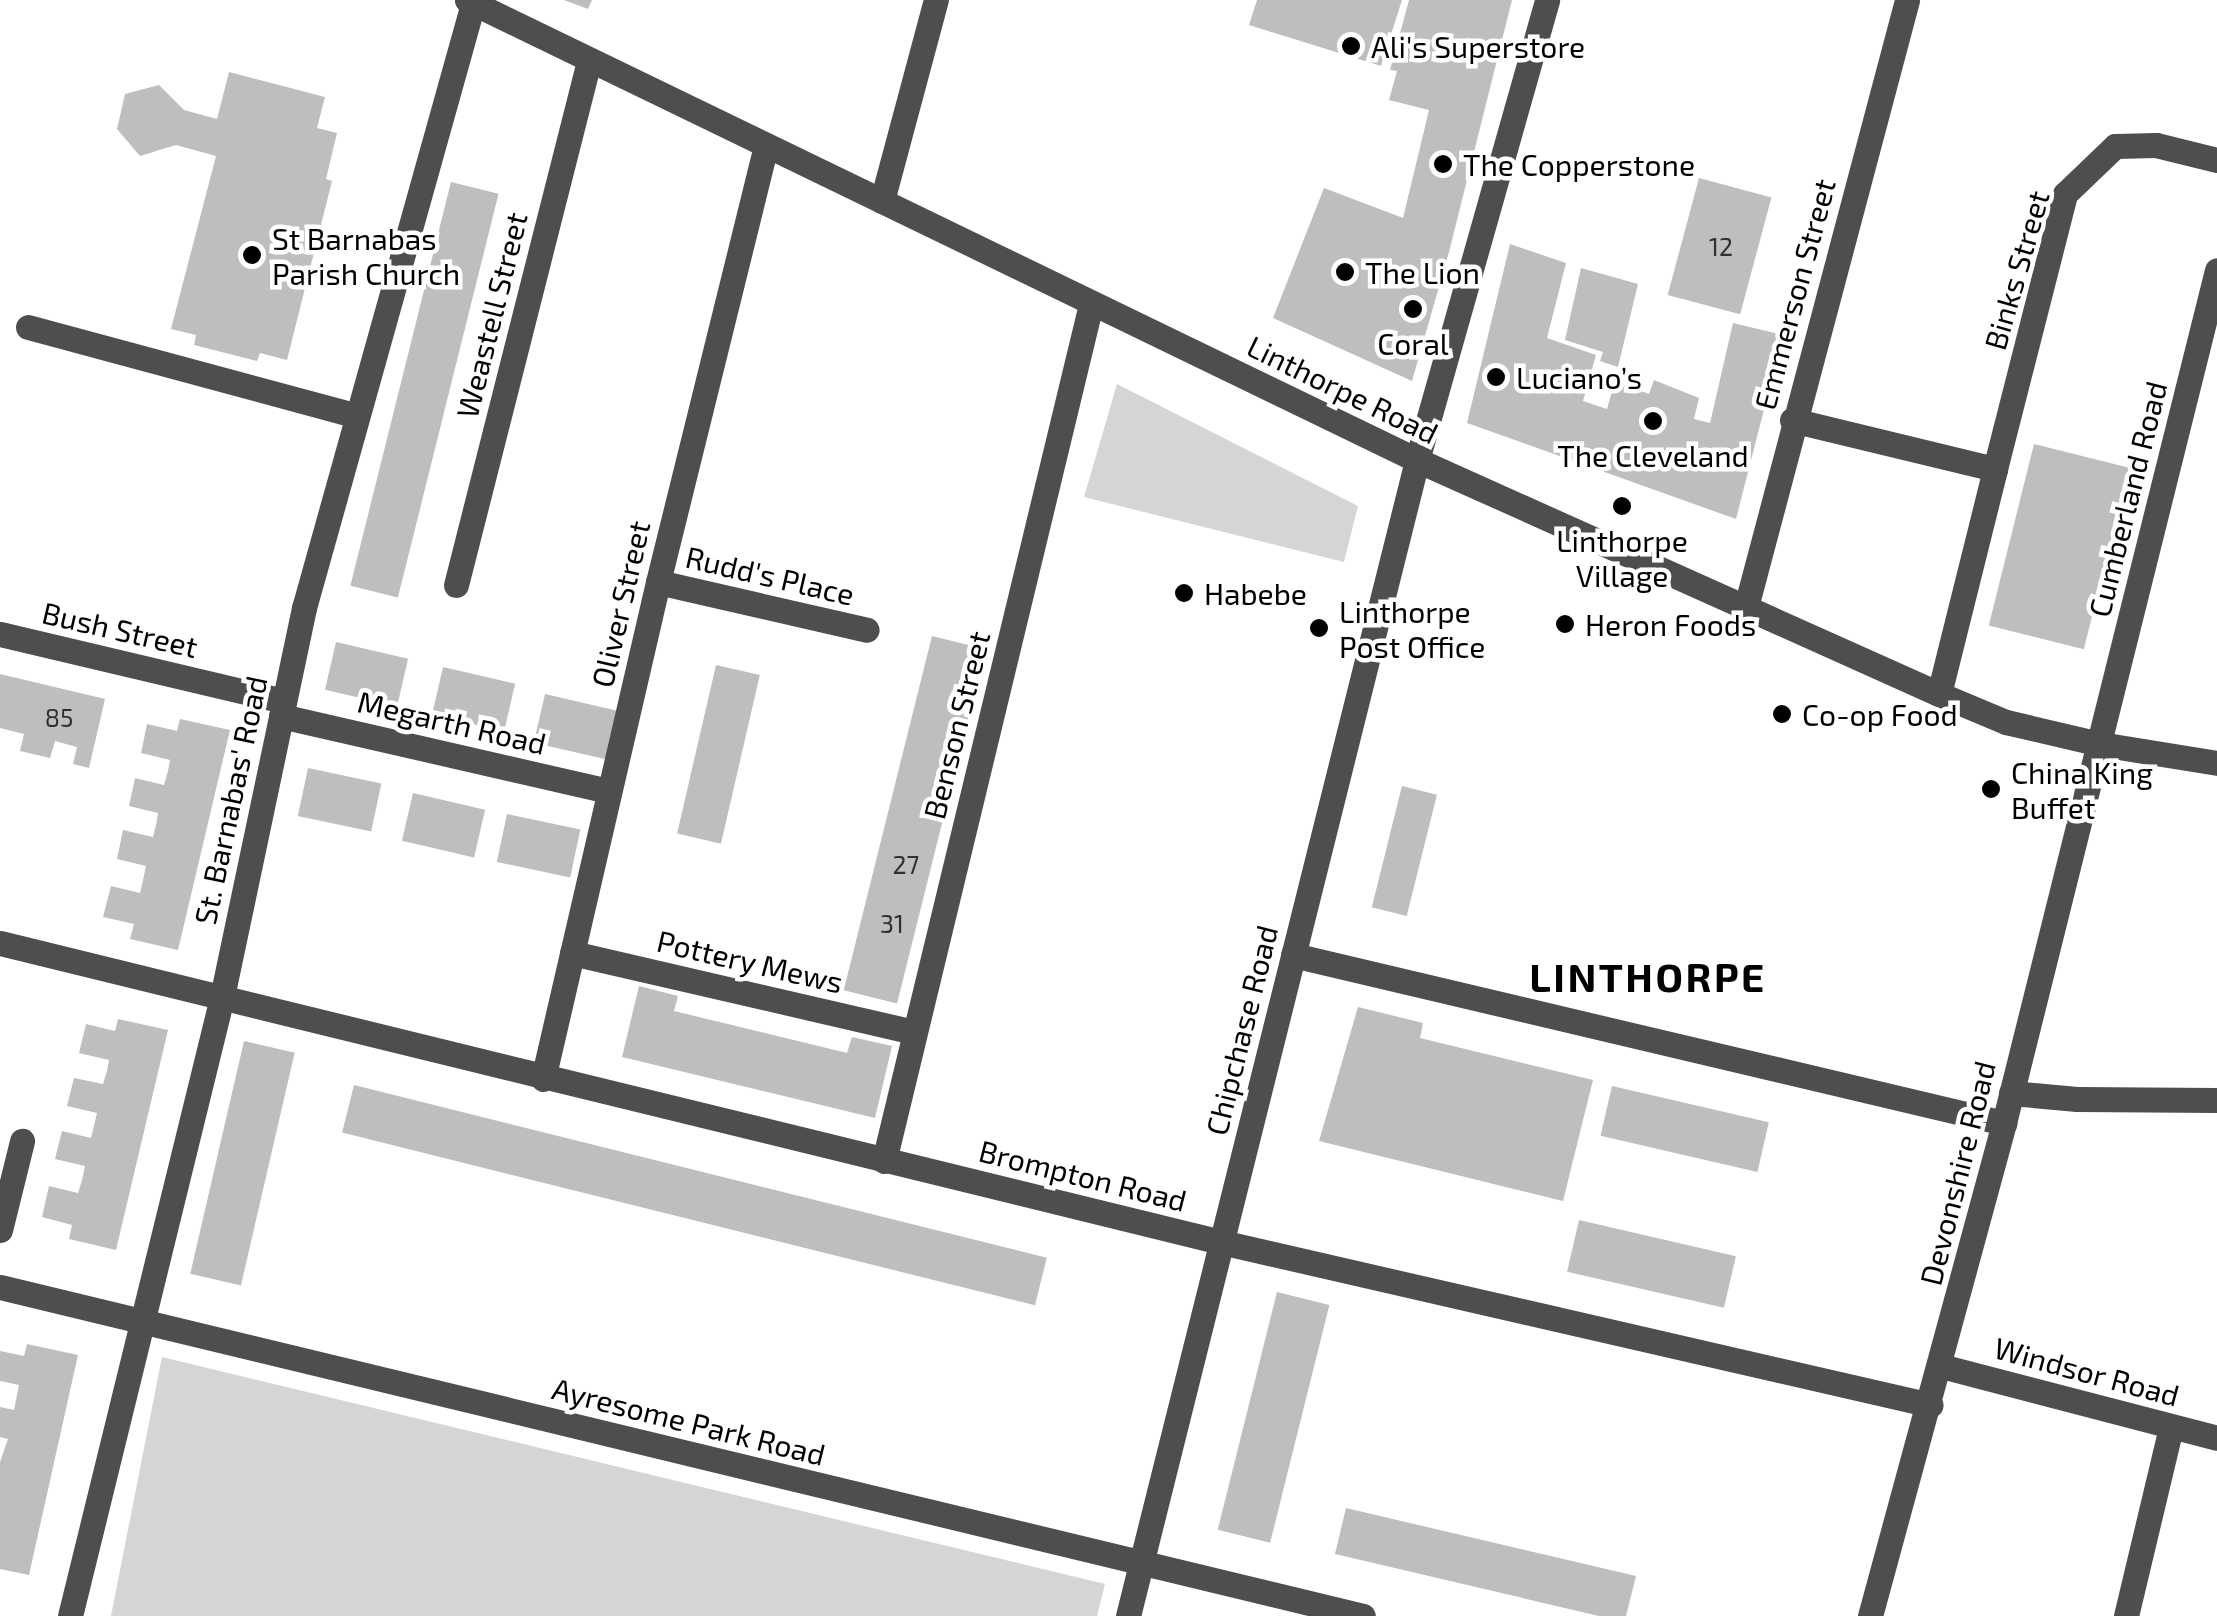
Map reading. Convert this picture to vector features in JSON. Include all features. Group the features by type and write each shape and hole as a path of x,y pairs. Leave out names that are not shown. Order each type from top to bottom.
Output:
{"street":[{"path":"882,201 936,0"},
{"name":"Chipchase Road","path":"1128,1616 1417,460 1547,0"},
{"name":"Emmerson Street","path":"1746,607 1792,420 1907,0"},
{"name":"Linthorpe Road","path":"471,1 1417,460 1940,694 2006,722 2100,744 2217,763"},
{"name":"St. Barnabas' Road","path":"70,1616 139,1322 222,997 304,608 471,1"},
{"name":"Weastell Street","path":"456,585 589,61"},
{"name":"Binks Street","path":"1940,694 2065,194 2115,146 2156,145 2217,160"},
{"name":"Oliver Street","path":"544,1078 658,582 766,147"},
{"name":"Cumberland Road","path":"2100,744 2210,324 2217,270"},
{"name":"Benson Street","path":"884,1160 1091,304"},
{"path":"28,327 357,416"},
{"path":"1792,420 1995,469"},
{"name":"Rudd's Place","path":"658,582 868,630"},
{"name":"Bush Street","path":"0,634 282,709"},
{"name":"Megarth Road","path":"282,709 609,791"},
{"name":"Devonshire Road","path":"1870,1616 1931,1404 2100,744"},
{"name":"Brompton Road","path":"0,944 1221,1242 1931,1404"},
{"name":"Pottery Mews","path":"572,953 914,1032"},
{"path":"1293,955 2004,1123"},
{"path":"2011,1093 2076,1099 2217,1100"},
{"path":"0,1230 22,1141"},
{"name":"Ayresome Park Road","path":"0,1287 1363,1616"},
{"name":"Windsor Road","path":"1941,1366 2217,1438"},
{"path":"2126,1616 2171,1427"}],"shaded area":[{"path":"1117,384 1358,506 1344,562 1084,497"},
{"path":"162,1357 1105,1584 1097,1616 111,1616"}],"building":[{"path":"564,0 592,0 588,9"},
{"name":"Ali's Superstore","path":"1257,0 1402,0 1381,66 1249,25"},
{"path":"1409,0 1512,0 1449,252 1412,381 1273,318 1324,188 1403,218 1429,110 1389,100 1397,71 1390,70"},
{"name":"St Barnabas Parish Church","path":"229,72 325,97 317,128 337,133 326,179 332,181 287,360 260,353 257,361 194,345 196,335 171,329 216,156 176,145 140,156 117,129 125,94 159,85 184,110 217,119"},
{"path":"1699,178 1771,197 1740,314 1668,295"},
{"path":"451,182 499,194 398,597 350,586"},
{"path":"1510,244 1566,263 1547,338 1596,355 1583,401 1607,409 1615,381 1649,394 1654,380 1699,398 1694,419 1710,423 1733,323 1783,335 1736,519 1467,423"},
{"path":"1581,268 1638,284 1618,367 1600,361 1603,352 1565,340"},
{"path":"2034,444 2129,468 2084,649 1989,625"},
{"path":"932,636 985,649 897,1003 844,990"},
{"path":"336,642 408,659 397,706 325,690"},
{"path":"716,665 760,675 721,844 677,834"},
{"path":"443,667 515,684 504,731 432,715"},
{"path":"0,674 105,699 89,768 73,764 77,747 55,741 50,758 20,751 24,734 0,728"},
{"path":"545,694 617,711 606,759 534,743"},
{"path":"180,719 230,730 178,950 130,939 134,924 103,917 111,886 140,893 143,880 146,866 117,859 123,830 153,837 156,825 158,813 129,806 135,778 164,785 168,771 170,760 141,753 147,724 177,731"},
{"path":"308,768 381,784 371,832 298,816"},
{"path":"1402,786 1437,795 1407,916 1372,907"},
{"path":"413,793 485,810 474,857 402,841"},
{"path":"507,814 580,830 570,878 497,862"},
{"path":"639,986 678,996 674,1011 847,1053 852,1037 892,1046 875,1118 622,1057"},
{"path":"1358,1007 1423,1023 1420,1038 1593,1080 1563,1201 1319,1141"},
{"path":"118,1019 168,1030 116,1250 69,1239 72,1225 42,1217 49,1186 78,1193 82,1180 85,1166 55,1159 62,1131 91,1138 97,1113 67,1106 74,1078 103,1084 107,1071 109,1060 79,1053 86,1024 115,1031"},
{"path":"244,1041 295,1053 241,1286 190,1274"},
{"path":"354,1085 1047,1258 1035,1305 342,1133"},
{"path":"1612,1086 1769,1122 1757,1172 1601,1136"},
{"path":"1579,1220 1736,1256 1724,1308 1567,1272"},
{"path":"1277,1292 1329,1305 1270,1543 1218,1530"},
{"path":"27,1344 78,1355 29,1575 0,1569 0,1462 8,1439 0,1437 0,1407 14,1410 19,1385 0,1381 0,1351 24,1356"},
{"path":"1346,1508 1636,1576 1626,1616 1599,1616 1335,1554"}],"place":[{"name":"Ali's Superstore","path":"1351,46"},
{"name":"The Copperstone","path":"1443,164"},
{"name":"St Barnabas Parish Church","path":"252,255"},
{"name":"The Lion","path":"1345,272"},
{"name":"Coral","path":"1413,309"},
{"name":"Luciano’s","path":"1496,377"},
{"name":"The Cleveland","path":"1653,421"},
{"name":"Linthorpe Village","path":"1622,506"},
{"name":"Habebe","path":"1184,593"},
{"name":"Heron Foods","path":"1565,624"},
{"name":"Linthorpe Post Office","path":"1319,628"},
{"name":"Co-op Food","path":"1782,714"},
{"name":"China King Buffet","path":"1991,789"}],"district":[{"name":"LINTHORPE","path":"1648,976"}]}
